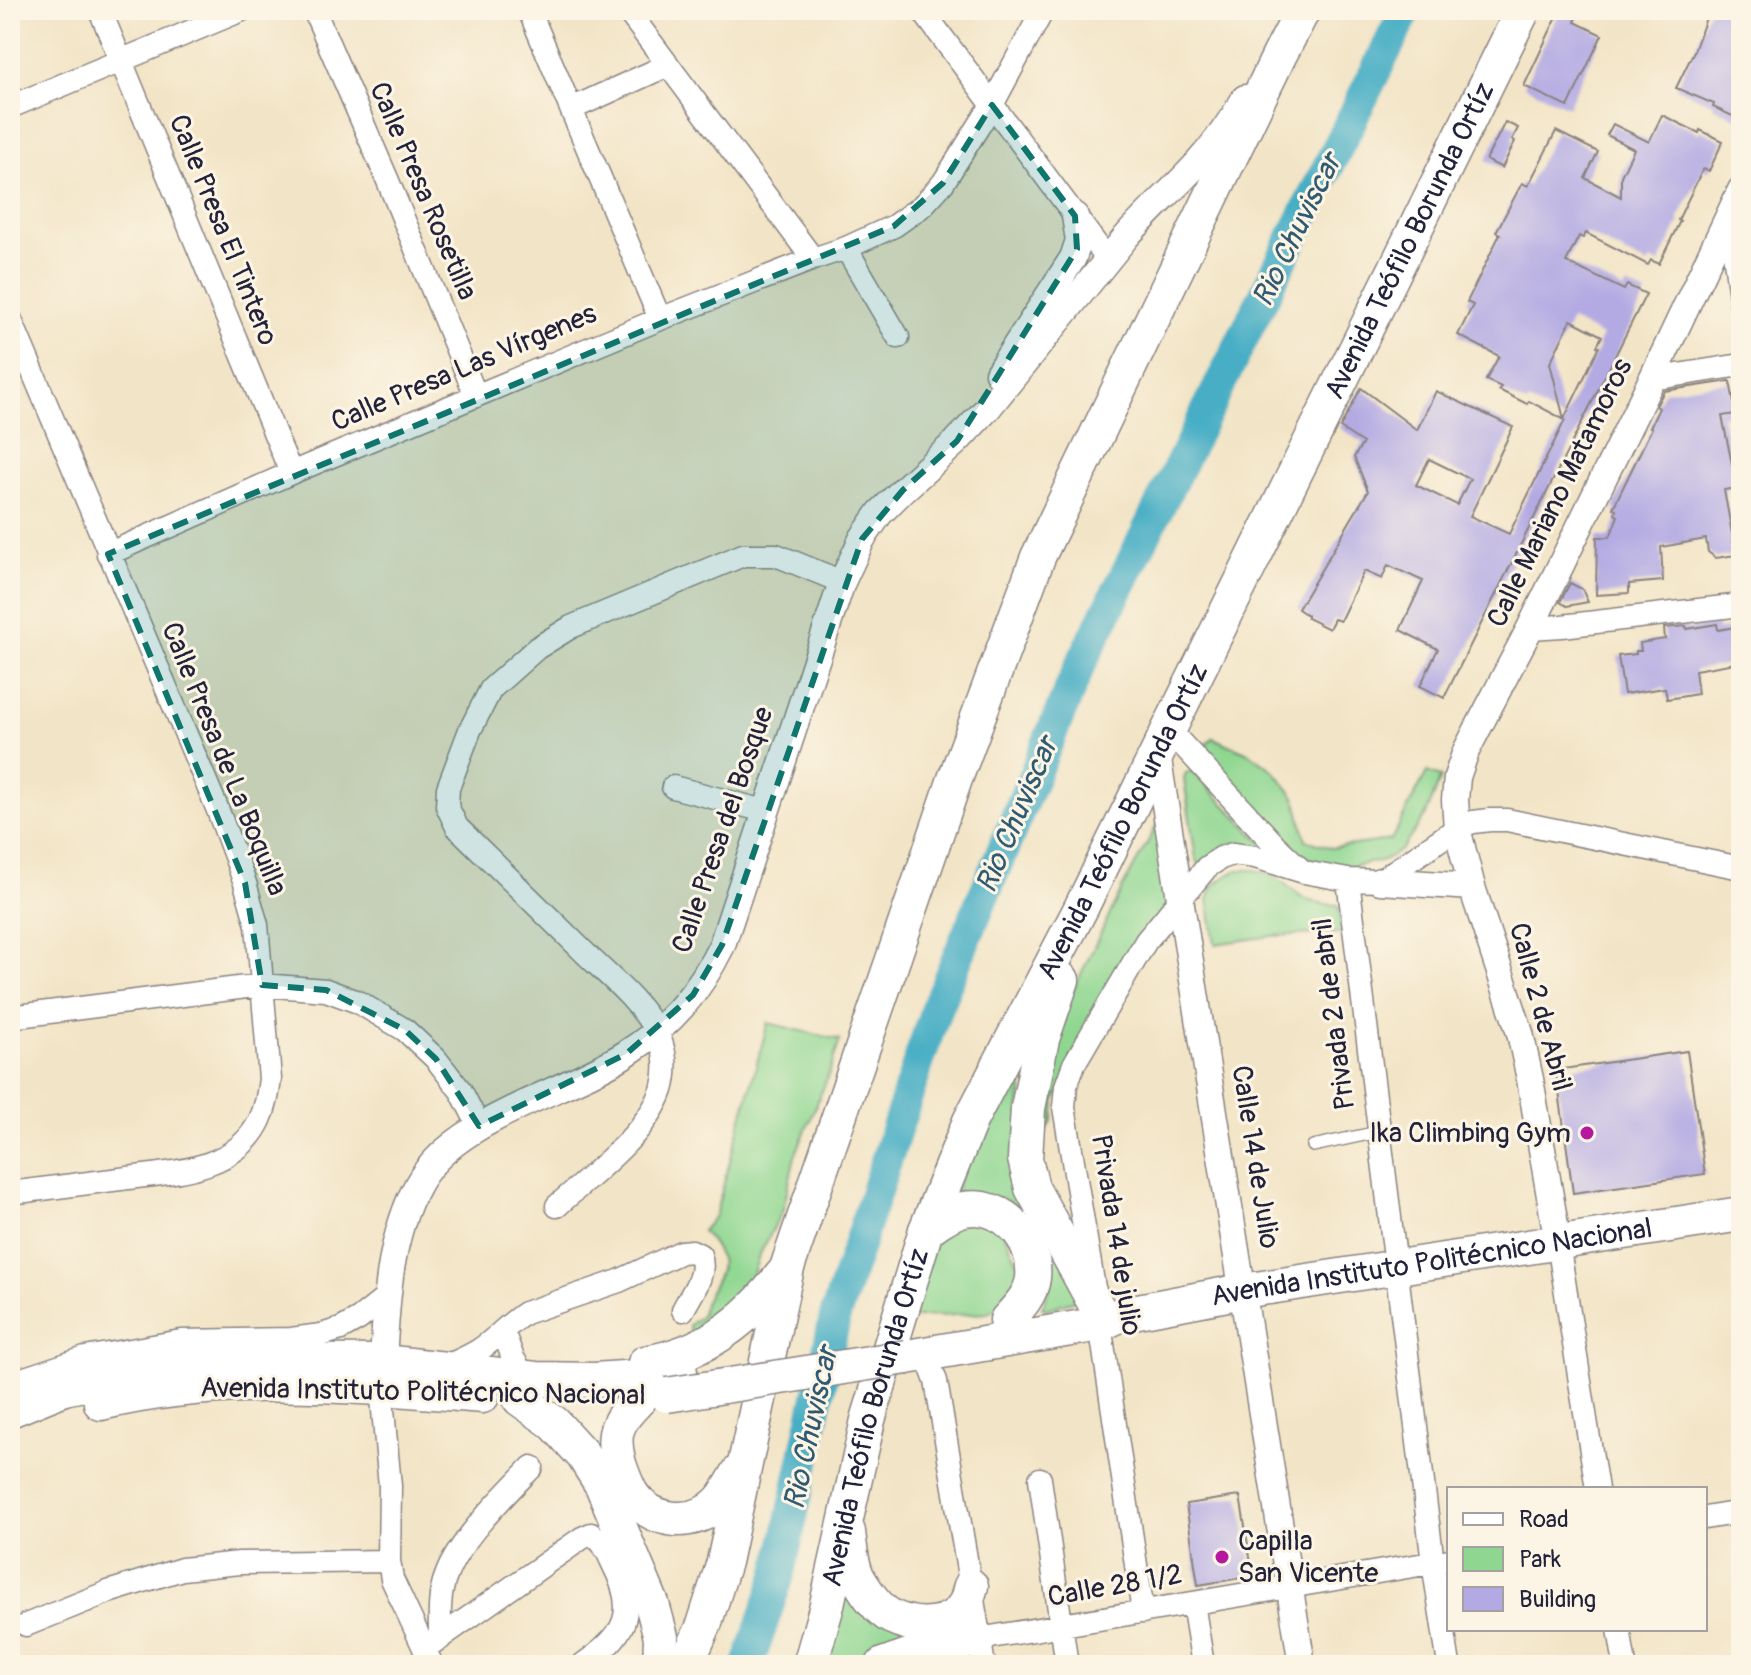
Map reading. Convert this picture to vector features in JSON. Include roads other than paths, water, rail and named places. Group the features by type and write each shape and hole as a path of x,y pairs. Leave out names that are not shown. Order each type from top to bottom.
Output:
{"main road":[{"path":"686,1665 704,1625 724,1562 787,1268 955,779 1038,557 1303,10"},
{"name":"Avenida Teófilo Borunda Ortíz","path":"810,1665 826,1609 868,1420 926,1230 970,1121 1081,908 1523,10"},
{"path":"1081,908 1066,969 1042,1039 1028,1108 1025,1159 1032,1188 1107,1316"},
{"path":"926,1230 946,1215 964,1209 987,1209 1007,1219 1022,1232 1031,1253 1033,1278 1026,1300 1007,1320"},
{"name":"Avenida Instituto Politécnico Nacional","path":"10,1434 66,1412 123,1398 202,1386 286,1386 440,1369 593,1400 912,1349 1243,1291 1741,1214"},
{"path":"660,1665 661,1637 652,1604 602,1485 583,1455 554,1423 527,1385 650,1362 686,1352 717,1337 746,1316 787,1268"},
{"name":"Avenida Instituto Politécnico Nacional","path":"912,1349 1007,1320 1107,1316"},
{"name":"Avenida Instituto Politécnico Nacional","path":"10,1410 64,1388 169,1366 219,1361 527,1385 653,1376 663,1388"},
{"path":"663,1388 627,1412 617,1428 615,1449 621,1471 632,1494 648,1510 675,1520 698,1516 719,1503 744,1465"},
{"path":"847,1512 850,1553 858,1578 873,1600 890,1616 914,1624 933,1624 954,1616 964,1605 971,1586"},
{"path":"883,1665 914,1654 982,1652"}],"street":[{"name":"Calle Presa El Tintero","path":"100,10 291,473"},
{"path":"10,107 242,10"},
{"name":"Calle Presa Rosetilla","path":"314,10 476,396"},
{"path":"529,10 660,319"},
{"path":"627,10 813,259"},
{"path":"922,10 1108,260"},
{"name":"Calle Presa Las Vírgenes","path":"108,554 291,473 660,319 846,248 894,226 922,206 943,183 992,105 1043,10"},
{"name":"Calle Presa del Bosque","path":"432,1651 392,1579 389,1561 390,1486 382,1375 388,1296 396,1245 406,1209 419,1181 441,1155 479,1126 626,1054 675,1016 693,995 722,945 842,582 871,525 903,490 957,441 1006,387 1146,214 1215,143 1253,85 1292,10"},
{"path":"571,109 668,65"},
{"name":"Calle Mariano Matamoros","path":"1457,828 1457,777 1466,751 1530,628 1741,190"},
{"path":"1729,215 1741,304"},
{"path":"957,441 1073,258 1079,240 1075,216"},
{"path":"846,248 898,337"},
{"name":"Calle Presa de La Boquilla","path":"10,318 217,808 245,883 257,925 270,1079 258,1124 243,1143 221,1159 192,1169 10,1193"},
{"path":"1652,379 1741,365"},
{"path":"557,1206 616,1153 645,1121 662,1090 666,1069 664,1051 656,1032 631,998 457,827 447,806 448,788 470,730 491,689 537,648 571,627 713,566 743,555 776,555 842,582"},
{"path":"1530,628 1741,605"},
{"path":"1163,742 1190,756 1304,872"},
{"name":"Calle 14 de Julio","path":"1163,742 1182,900 1302,1665"},
{"path":"673,787 765,811"},
{"path":"1380,881 1457,828 1490,820 1507,820 1741,868"},
{"name":"Calle 2 de Abril","path":"1457,828 1472,887 1520,1033 1530,1079 1597,1487"},
{"path":"1182,900 1207,867 1233,854 1348,880 1472,887"},
{"name":"Privada 2 de abril","path":"1348,880 1395,1268 1441,1562 1449,1665"},
{"name":"Privada 14 de julio","path":"1143,1612 1107,1316 1064,1107 1066,1086 1074,1064 1146,941 1182,900"},
{"path":"10,1017 262,985 326,990 358,1002 405,1030 436,1059 461,1091 479,1126"},
{"path":"440,1369 478,1350 525,1313 605,1287 681,1252 692,1251 700,1255 703,1265 701,1276 683,1310"},
{"path":"10,1383 85,1358 181,1341 291,1339 321,1335 359,1319 388,1296"},
{"path":"503,1331 527,1385"},
{"path":"912,1349 931,1368 936,1381 982,1652"},
{"path":"432,1651 445,1577 458,1550 532,1467"},
{"path":"1040,1479 1067,1665"},
{"path":"1707,1518 1741,1512"},
{"path":"432,1651 591,1534 604,1545 617,1571 627,1609 622,1630 604,1649 582,1665"},
{"path":"26,1625 108,1592 182,1569 269,1562 389,1561"},
{"name":"Calle 28 1/2","path":"982,1652 1061,1626 1441,1562"},
{"path":"1193,1603 1203,1665"},
{"path":"1619,1631 1625,1665"}],"lane":[{"name":"Privada 2 de abril","path":"1313,1146 1378,1132"}],"waterway":[{"name":"Rio Chuviscar","path":"748,1665 780,1572 836,1313 936,1009 1078,670 1406,10"}],"place":[{"name":"Ika Climbing Gym","path":"1587,1133"},
{"name":"Capilla San Vicente","path":"1222,1557"}]}
